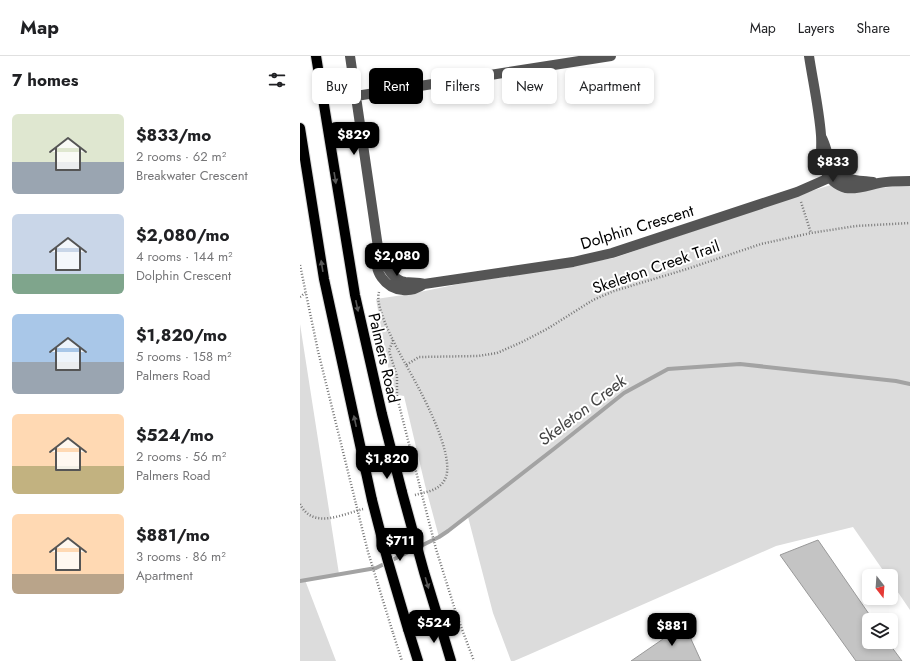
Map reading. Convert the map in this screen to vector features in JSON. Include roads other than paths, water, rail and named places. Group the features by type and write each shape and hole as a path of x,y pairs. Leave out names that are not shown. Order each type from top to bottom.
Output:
{"main road":[{"name":"Palmers Road","path":"316,56 355,295 382,414 402,492 451,661"},
{"path":"300,128 324,279 372,500 387,558 418,661"}],"street":[{"name":"Dolphin Crescent","path":"350,56 352,68"},
{"path":"361,95 611,56"},
{"path":"809,56 821,136 826,145 833,175 846,179 881,183 910,181"},
{"name":"Dolphin Crescent","path":"357,104 379,254 391,274 398,280 424,284"},
{"name":"Dolphin Crescent","path":"379,254 376,262 378,272 386,282 393,287 402,290 413,289 424,284 573,262 612,253 797,192 833,175"}],"waterway":[{"name":"Skeleton Creek","path":"300,581 376,568 439,537 624,393 668,369 740,364 896,381 910,384"}]}
